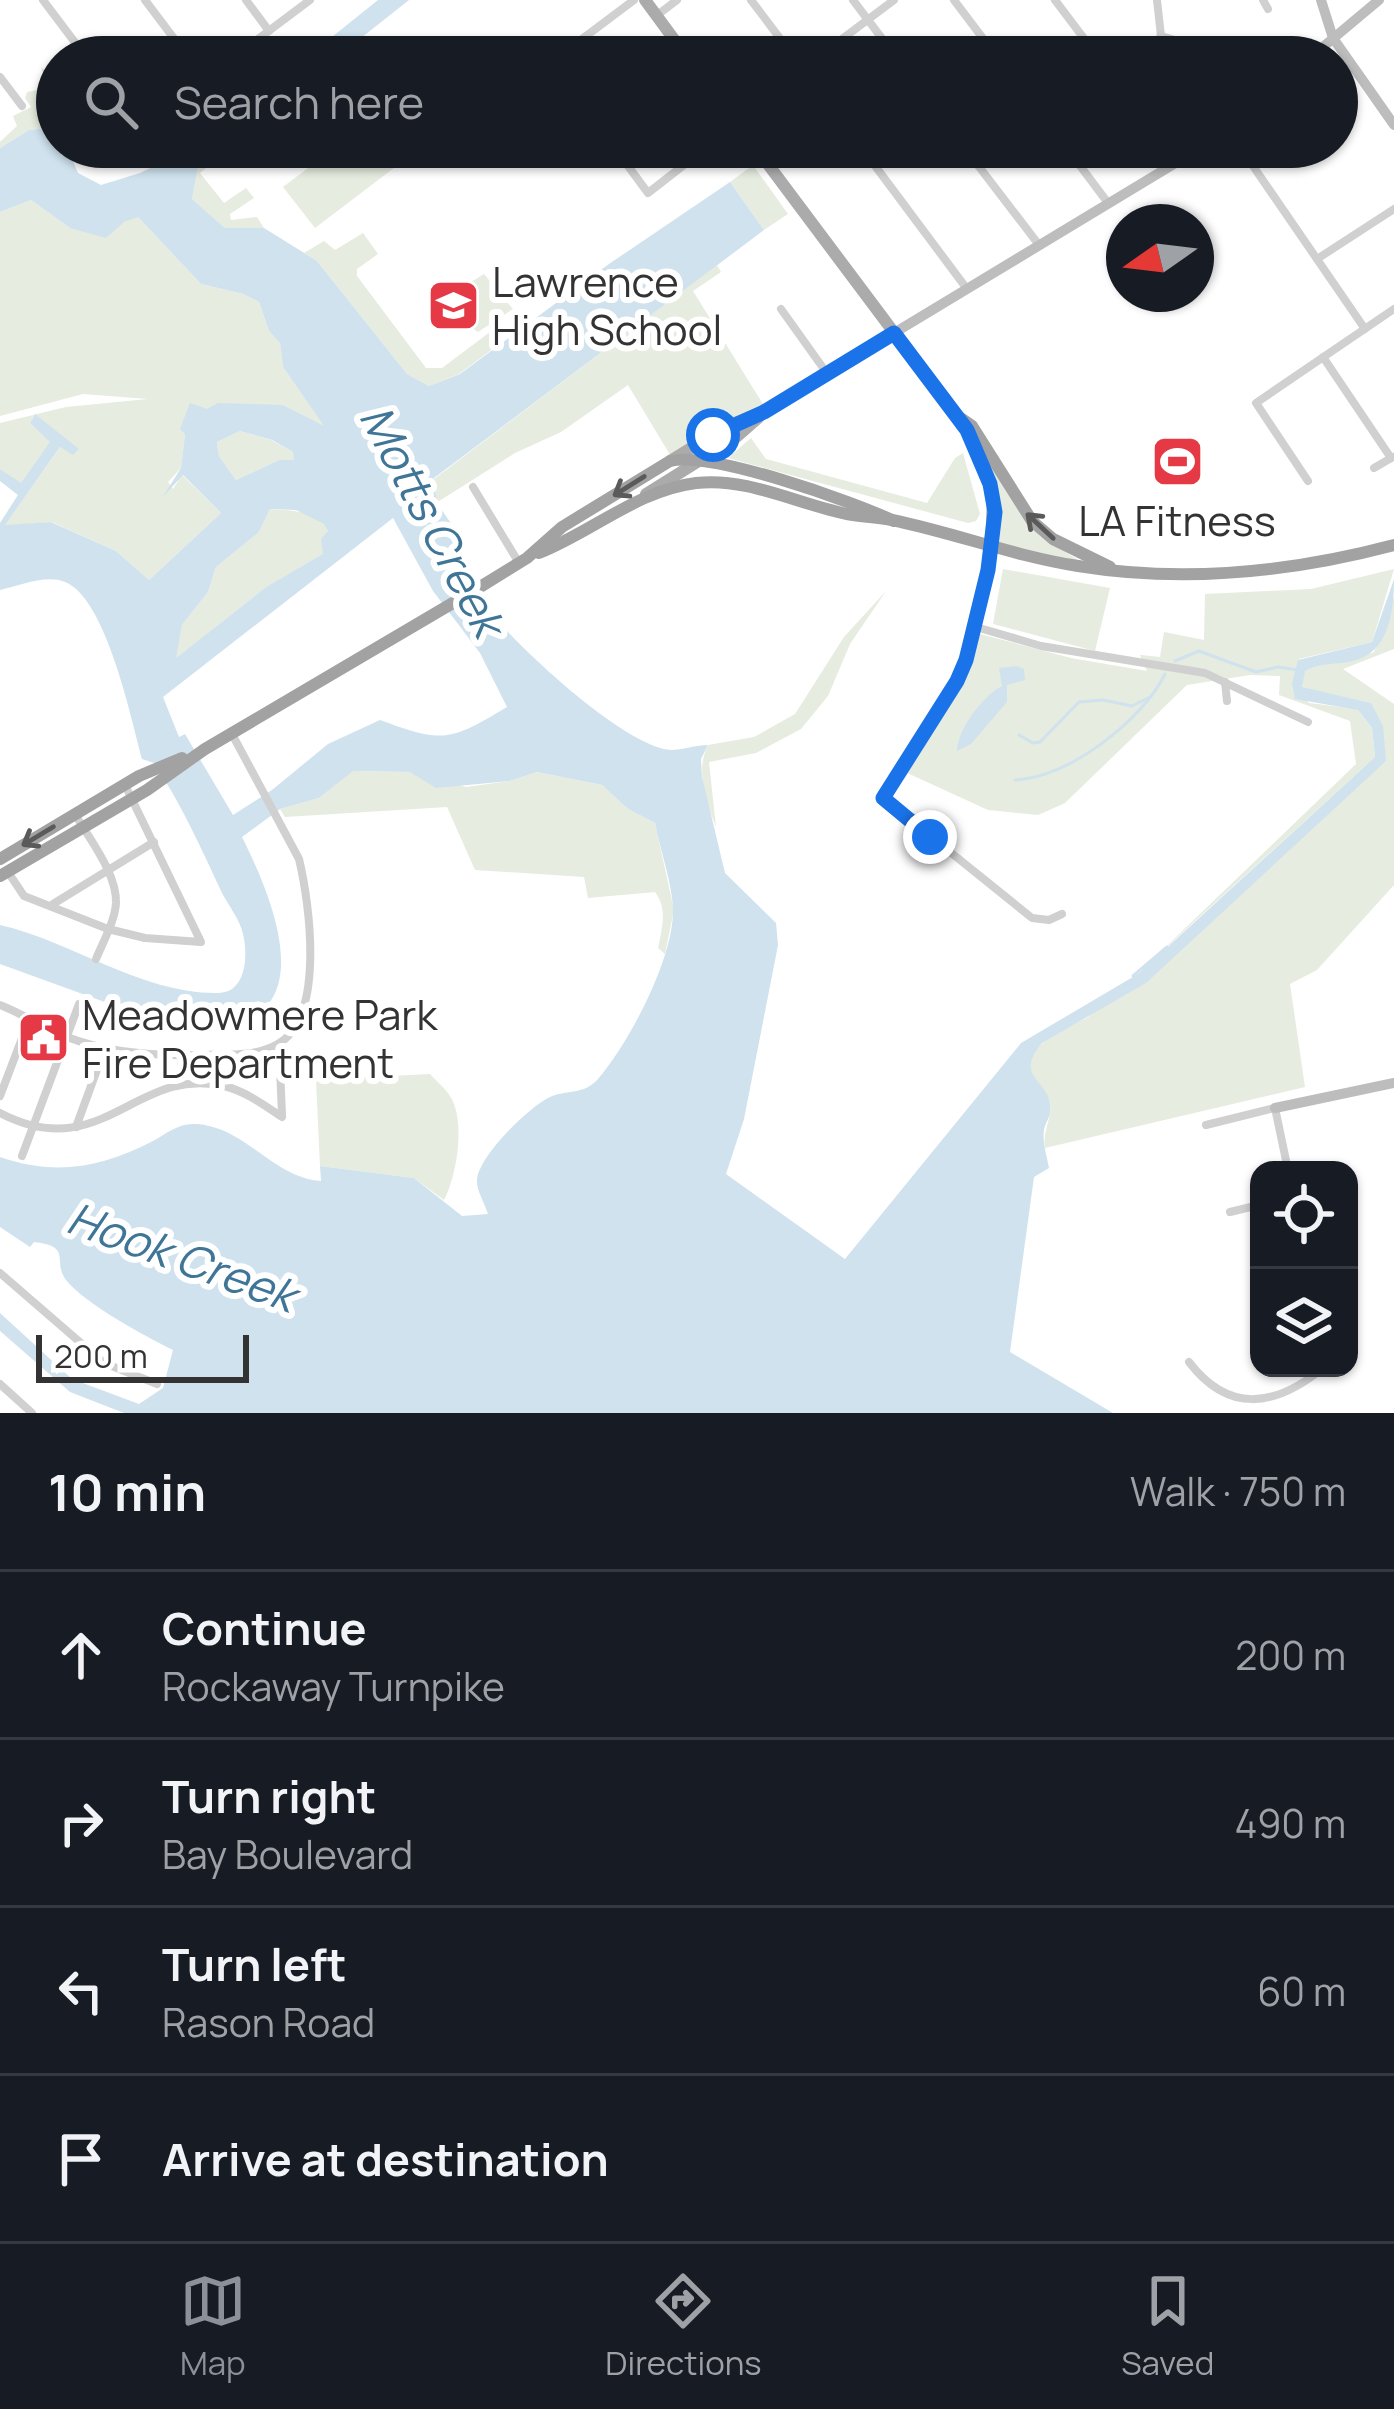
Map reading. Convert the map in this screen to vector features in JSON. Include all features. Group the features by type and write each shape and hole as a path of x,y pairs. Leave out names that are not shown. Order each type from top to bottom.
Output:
{"highway":[{"path":"959,417 972,426 1036,526 1116,571"},
{"path":"3,869 75,814 139,776 205,749 428,619 523,560 562,527 670,461 702,460 849,500 894,520 991,548 1116,571 1255,571 1394,545"},
{"path":"523,560 571,540 624,507 677,487 722,482 846,514 894,520"},
{"path":"3,869 133,799 180,762"}],"main road":[{"path":"645,0 671,36"},
{"path":"1322,0 1333,36"},
{"path":"1336,36 1375,1"},
{"path":"1358,73 1394,125"},
{"path":"771,168 976,446 993,494 991,548"},
{"path":"1111,204 1168,168"},
{"path":"670,461 725,427 764,412 1106,207"},
{"path":"624,507 734,440 764,412"},
{"path":"1275,1108 1394,1083"}],"street":[{"path":"43,0 70,36"},
{"path":"145,0 172,36"},
{"path":"246,0 269,31"},
{"path":"262,36 310,0"},
{"path":"586,36 634,0"},
{"path":"656,16 677,0"},
{"path":"751,0 778,36"},
{"path":"853,0 880,36"},
{"path":"846,36 894,0"},
{"path":"954,0 982,36"},
{"path":"1055,0 1082,36"},
{"path":"1157,0 1161,36"},
{"path":"0,77 22,106"},
{"path":"630,168 648,193 680,168"},
{"path":"877,168 968,290"},
{"path":"980,168 1040,246"},
{"path":"1082,168 1108,204"},
{"path":"1254,168 1365,329"},
{"path":"1317,259 1394,208"},
{"path":"781,309 827,373"},
{"path":"1308,481 1256,404 1393,312"},
{"path":"1323,357 1393,457 1374,468"},
{"path":"472,487 523,560"},
{"path":"991,548 976,627 957,681 883,798 1032,918 1049,920 1062,914"},
{"path":"976,627 1041,646 1192,671 1308,722"},
{"path":"1225,682 1227,701"},
{"path":"0,1005 66,1037 155,1056 247,1054 279,1044 302,1018 309,994 304,878 232,734"},
{"path":"3,869 24,896 108,929 145,938 201,942 125,785"},
{"path":"75,814 106,870 116,900 96,959"},
{"path":"52,904 154,842"},
{"path":"22,1156 79,1004"},
{"path":"0,1096 29,1020"},
{"path":"0,1113 33,1127 76,1129 180,1085 210,1083 237,1089 282,1117 279,1044"},
{"path":"76,1129 105,1048"},
{"path":"180,1085 182,1055"},
{"path":"1206,1125 1275,1108 1286,1161"},
{"path":"1230,1212 1250,1207"},
{"path":"0,1273 104,1363 157,1384"},
{"path":"1190,1361 1216,1392 1240,1403 1270,1400 1308,1377"},
{"path":"0,1384 32,1413"}],"shaded area":[{"path":"36,90 36,129 0,148 0,142 17,126 13,116 31,107 27,92"},
{"path":"198,168 206,168 200,173 224,203 246,188 254,198 230,214 231,220 257,217 264,228 225,228 192,199"},
{"path":"308,168 394,168 315,228 283,187"},
{"path":"755,168 788,214 764,230 730,182"},
{"path":"31,200 70,228 124,222 137,216 201,284 259,302 269,331 280,343 283,367 326,428 283,405 250,407 185,434 181,468 168,482 173,489 182,475 221,513 149,580 116,551 52,522 4,526 61,446 34,415 30,423 51,442 21,484 0,469 0,423 66,407 148,399 83,394 0,416 0,212"},
{"path":"363,233 378,254 357,269 357,276 426,368 442,368 490,332 498,345 459,374 429,386 407,374 317,261 304,253 324,241 335,250"},
{"path":"717,265 721,272 693,291 766,409 672,458 628,385 561,432 515,453 436,503 434,479"},
{"path":"484,274 513,309 478,332 466,324 459,302 468,284"},
{"path":"240,431 293,452 295,461 279,460 236,480 219,456 217,442"},
{"path":"751,438 766,459 927,503 963,453 980,514 968,523 728,458"},
{"path":"988,453 1040,536 1086,565 998,549 999,508"},
{"path":"270,509 320,520 328,532 324,554 266,587 175,659 182,625 208,592 216,567 259,532"},
{"path":"1003,569 1110,588 1095,651 993,624"},
{"path":"1394,569 1372,642 1299,659 1293,683 1309,703 1357,709 1372,728 1375,757 1150,962 1356,764 1350,721 1279,695 1280,676 1250,675 1187,685 1065,803 1038,815 988,810 905,772 969,663 976,633 1071,658 1147,671 1140,655 1160,657 1164,632 1204,640 1205,594 1311,589"},
{"path":"886,591 850,644 828,696 801,729 756,753 709,762 716,827 702,776 708,745 754,737 795,714 844,637"},
{"path":"1394,596 1394,649 1343,669 1394,704 1394,885 1317,970 1290,984 1305,1087 1045,1148 1050,1106 1030,1065 1039,1047 1088,1017 1386,761 1371,703 1302,688 1304,671 1374,652"},
{"path":"352,771 410,772 466,787 537,772 602,785 628,809 655,823 674,910 665,954 658,948 663,912 655,892 588,898 584,877 475,870 447,807 285,817 280,809 319,798"},
{"path":"430,1074 450,1096 458,1119 456,1163 444,1200 414,1178 320,1166 316,1080"}],"water":[{"path":"378,0 409,0 364,36 333,36"},
{"path":"36,129 36,168 76,168 101,185 150,168 198,168 192,199 225,228 264,228 317,261 407,374 429,386 460,374 730,182 764,230 434,478 435,489 463,545 466,580 528,652 590,706 649,744 671,750 708,745 701,759 702,777 725,873 776,923 778,945 744,1119 726,1174 845,1259 1021,1043 1138,974 1375,757 1372,728 1358,710 1295,699 1292,683 1298,660 1372,642 1394,579 1391,617 1375,649 1353,661 1305,671 1302,687 1371,703 1383,726 1386,761 1146,983 1042,1043 1034,1055 1032,1073 1050,1101 1044,1135 1049,1168 1034,1177 1010,1352 1113,1413 124,1413 70,1392 0,1331 0,1313 72,1379 139,1404 163,1388 173,1350 116,1319 75,1289 62,1273 53,1247 34,1242 30,1247 0,1227 0,1157 40,1166 96,1163 195,1124 229,1133 304,1178 321,1181 320,1166 414,1178 462,1216 488,1214 477,1184 479,1170 505,1134 539,1104 554,1095 586,1088 610,1064 657,977 673,913 655,823 628,809 602,785 537,772 510,781 436,788 410,772 353,771 319,798 280,809 242,837 272,910 281,965 277,989 264,1009 241,1022 135,1013 0,964 0,925 135,977 219,993 240,979 245,952 239,924 182,811 154,763 142,759 115,661 93,611 80,593 58,580 0,590 0,523 18,495 0,481 0,469 21,483 50,442 30,423 35,414 79,449 73,455 60,447 5,525 51,522 116,551 149,580 221,513 183,475 162,498 181,468 185,434 180,429 190,403 207,409 218,403 283,405 324,426 283,367 280,343 269,331 259,302 201,284 138,217 106,238 70,228 31,200 0,212 0,148","holes":["240,431 293,452 294,460 279,460 236,480 219,456 217,442","270,509 296,510 324,524 328,531 321,539 323,554 266,587 176,658 182,625 208,592 216,567 259,532","393,518 433,591 480,653 507,707 445,735 418,733 380,720 328,744 233,815 185,734 179,737 163,697"]},
{"path":"999,668 1024,669 1025,680 1007,685 1007,702 971,744 957,751 972,715 1002,686"}],"waterway":[{"path":"1175,661 1199,651 1256,672 1278,667 1298,670"},
{"path":"1015,780 1057,769 1101,744 1140,710 1165,674"},
{"path":"1019,735 1040,742 1079,702 1103,700 1132,706 1150,697"},
{"path":"1133,976 1167,947"}],"place":[{"name":"Lawrence High School","path":"453,305"},
{"name":"LA Fitness","path":"1177,461"},
{"name":"Meadowmere Park Fire Department","path":"43,1038"}],"route":[{"path":"713,435 764,412 894,333 976,446 995,512 974,638 957,681 883,798 930,837"}],"water label":[{"name":"Motts Creek","path":"433,520"},
{"name":"Hook Creek","path":"182,1256"}]}
